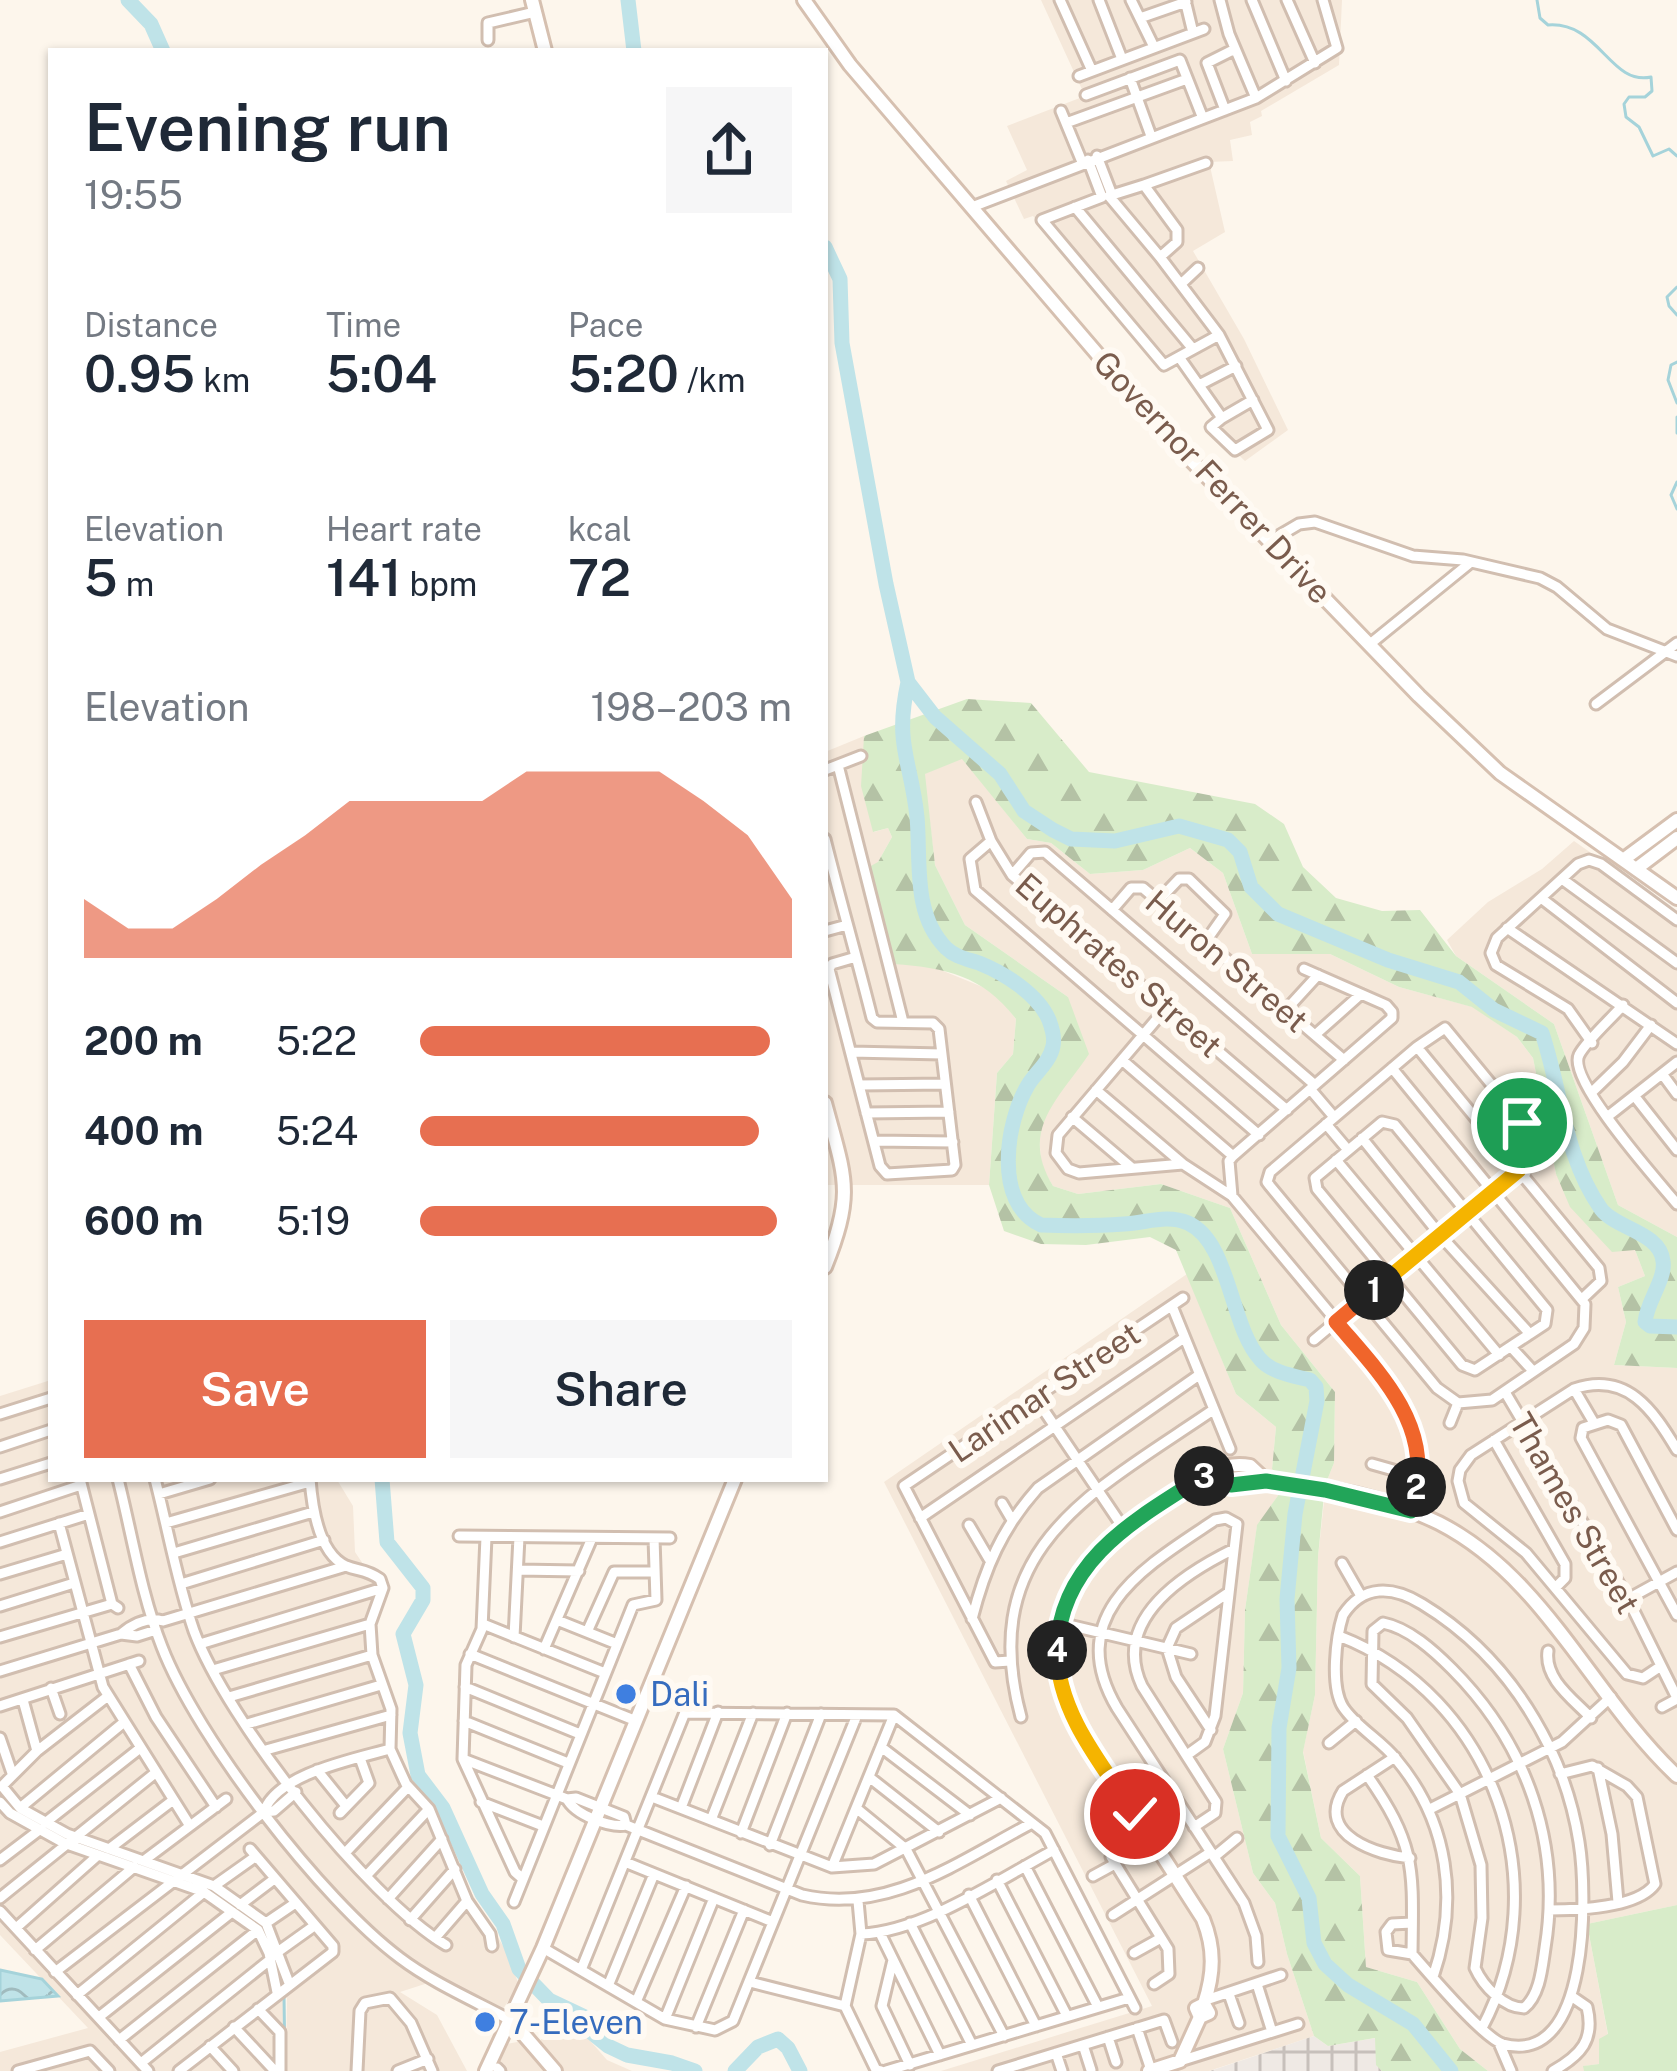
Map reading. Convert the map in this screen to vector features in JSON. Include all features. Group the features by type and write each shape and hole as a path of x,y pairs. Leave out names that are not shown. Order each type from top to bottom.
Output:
{"street":[{"name":"Governor Ferrer Drive","path":"804,0 850,65 1164,432 1270,542 1500,773 1677,898"},
{"path":"1060,0 1092,71"},
{"path":"1099,0 1151,136"},
{"path":"1131,0 1154,47"},
{"path":"1220,0 1256,98"},
{"path":"1252,0 1286,81"},
{"path":"1287,0 1315,62"},
{"path":"972,207 1256,98 1286,81 1337,48 1323,0"},
{"path":"1079,76 1198,31 1185,1 1140,18"},
{"path":"488,40 488,23 533,6 544,48"},
{"path":"1225,110 1207,63 1235,49"},
{"path":"1086,95 1180,60 1202,116"},
{"path":"1187,80 1064,117 1108,196 1181,284 1236,366 1271,435 1235,450 1211,427 1253,400"},
{"path":"1206,163 1042,220 1163,365 1219,335"},
{"path":"1144,185 1177,230 1177,242 1160,257"},
{"path":"1075,207 1193,349"},
{"path":"1181,284 1198,268"},
{"path":"1179,357 1222,418"},
{"path":"1198,385 1236,366"},
{"path":"1270,542 1310,521 1413,556 1472,562 1550,582 1598,623 1677,656"},
{"path":"1370,644 1472,562"},
{"path":"1596,704 1677,643"},
{"path":"828,769 861,756"},
{"path":"838,765 902,1022"},
{"name":"Euphrates Street","path":"976,802 991,841 1012,875 1287,1110"},
{"path":"1623,860 1677,820"},
{"path":"1636,869 1677,838"},
{"path":"991,841 970,860 975,890 1259,1135"},
{"path":"1012,875 1031,853 1040,850 1313,1088 1348,1150"},
{"path":"828,851 874,1020 937,1025 956,1165 949,1171 886,1174 829,969 856,957"},
{"path":"1592,1043 1568,1009 1496,965 1492,946 1578,864 1596,861 1677,920"},
{"path":"1158,901 1176,881 1189,879 1225,914 1206,941"},
{"path":"1562,879 1677,963"},
{"name":"Huron Street","path":"1112,910 1137,886 1344,1060"},
{"path":"828,896 838,893"},
{"path":"1541,898 1677,1003"},
{"path":"828,930 847,925"},
{"path":"1507,928 1677,1045 1677,1060 1663,1075 1607,1117"},
{"path":"1206,1180 1392,1018 1390,1009 1304,969"},
{"path":"1286,1011 1318,975"},
{"path":"1315,1035 1361,994"},
{"path":"1623,1005 1577,1063 1607,1117 1677,1204"},
{"path":"1167,1007 1072,1117 1056,1143 1056,1153 1068,1169 1090,1173 1183,1164"},
{"path":"1592,1093 1651,1025"},
{"path":"1314,1340 1364,1299 1415,1255 1440,1235 1466,1212 1492,1192 1519,1170 1529,1148 1522,1123 1445,1028 1417,1047 1330,1120 1267,1179 1364,1299 1437,1388 1458,1403 1481,1404 1504,1392 1580,1336 1586,1321 1582,1299 1492,1192 1392,1068"},
{"path":"1417,1047 1599,1268 1601,1281 1582,1299"},
{"path":"851,1052 942,1054"},
{"path":"1123,1060 1231,1159 1232,1196"},
{"path":"1663,1075 1677,1094"},
{"path":"859,1084 945,1084"},
{"path":"1096,1090 1183,1164 1232,1196 1403,1408 1413,1432 1418,1477 1411,1511"},
{"path":"1636,1097 1677,1150"},
{"path":"866,1113 949,1112"},
{"path":"828,1115 847,1197 828,1259"},
{"path":"1072,1117 1132,1168"},
{"path":"1382,1122 1395,1125 1547,1310 1548,1321 1469,1370 1316,1189 1316,1178 1362,1138 1382,1122"},
{"path":"1362,1138 1440,1235 1530,1334"},
{"path":"874,1141 952,1142"},
{"path":"1336,1160 1498,1355"},
{"name":"Larimar Street","path":"920,1518 904,1486 1183,1298"},
{"path":"1172,1306 1230,1449"},
{"path":"1010,1661 995,1662 920,1518 1184,1338"},
{"path":"1511,1347 1533,1372"},
{"path":"972,1619 989,1559 1038,1488 1198,1375"},
{"path":"1661,1666 1642,1678 1631,1678 1526,1553 1470,1509 1460,1496 1458,1481 1464,1462 1523,1420 1574,1389 1604,1384 1633,1393 1658,1418 1677,1450"},
{"path":"1574,1389 1594,1423"},
{"name":"Thames Street","path":"1504,1392 1628,1599 1677,1699"},
{"path":"1035,1396 1124,1529"},
{"path":"0,1414 48,1399"},
{"path":"1450,1424 1458,1403"},
{"path":"1021,1717 1010,1661 1011,1620 1029,1570 1054,1528 1098,1489 1213,1410"},
{"path":"1677,1530 1622,1425 1613,1420 1583,1428 1581,1438 1677,1615"},
{"path":"0,1447 48,1431"},
{"path":"1494,1440 1565,1564 1565,1577 1557,1586"},
{"path":"0,1479 48,1464"},
{"path":"1372,1464 1418,1477"},
{"path":"1180,2061 1203,2007 1213,1965 1210,1937 1064,1696 1057,1660 1060,1623 1076,1579 1100,1548 1124,1529 1210,1472 1250,1466 1266,1481"},
{"path":"1210,1472 1231,1485 1266,1481 1411,1511 1493,1558 1535,1602 1677,1776"},
{"path":"0,1512 81,1482 115,1606 0,1637"},
{"path":"119,1482 157,1624 183,1692 264,1812 347,1909 394,1954 512,2021 555,2071"},
{"path":"156,1482 189,1614 213,1670 266,1750 366,1876 410,1920 446,1945"},
{"path":"159,1494 200,1482"},
{"path":"166,1523 303,1482"},
{"path":"310,1482 313,1512 324,1540 346,1566"},
{"path":"495,2070 734,1482"},
{"path":"1002,1503 1012,1520"},
{"path":"174,1553 313,1512"},
{"path":"0,1542 89,1514"},
{"path":"1187,1755 1211,1730 1237,1524 1226,1518 1215,1520 1141,1570 1119,1593 1102,1633 1101,1667 1108,1694 1251,1919 1258,1962"},
{"path":"58,1523 98,1674 123,1723 190,1826"},
{"path":"969,1525 989,1559"},
{"path":"459,1537 670,1538"},
{"path":"486,1537 483,1624 470,1654 465,1687 463,1759 515,1872 523,1879"},
{"path":"514,1637 519,1537"},
{"path":"544,1649 592,1538"},
{"path":"514,1902 543,1826 561,1797 568,1763 633,1605 656,1600 654,1538"},
{"path":"181,1583 324,1540"},
{"path":"1194,1827 1215,1813 1216,1802 1138,1677 1134,1641 1151,1605 1234,1549"},
{"path":"0,1574 67,1554"},
{"path":"1342,1562 1361,1596"},
{"path":"0,1671 121,1634 136,1636 157,1624 346,1566 370,1572 380,1579 382,1588 370,1624 372,1655 391,1715 390,1748 408,1787 429,1809 467,1901 490,1934 492,1946"},
{"path":"518,1570 578,1571"},
{"path":"587,1632 614,1572 656,1572"},
{"path":"1628,1599 1677,1572"},
{"path":"0,1606 74,1583"},
{"path":"1433,1977 1448,1910 1443,1851 1430,1809 1395,1757 1339,1699 1343,1615 1361,1596 1403,1587 1498,1666 1526,1704 1561,1774 1579,1841 1583,1910 1570,1996 1548,2035 1525,2044 1499,2043"},
{"path":"200,1644 382,1588"},
{"path":"1211,1730 1176,1677 1167,1648 1176,1628 1228,1593"},
{"path":"557,1620 617,1644"},
{"path":"1060,1623 1191,1654"},
{"path":"1383,1623 1400,1628 1437,1654 1478,1698 1521,1762 1548,1852 1549,1910 1530,2004 1518,2009 1499,1997 1475,1968 1482,1918 1481,1865 1460,1794 1407,1718 1374,1690 1373,1631 1383,1623"},
{"path":"213,1670 370,1624"},
{"path":"483,1624 605,1673"},
{"path":"1339,1636 1370,1648 1434,1696 1491,1778 1508,1830 1516,1899 1513,1943 1499,1997 1483,2029"},
{"path":"1548,1651 1546,1665 1552,1676 1591,1718"},
{"path":"470,1654 634,1720"},
{"path":"230,1697 372,1655"},
{"path":"1498,1666 1510,1655"},
{"path":"0,1706 134,1662 166,1732 215,1807"},
{"path":"247,1724 382,1685"},
{"path":"465,1687 580,1734"},
{"path":"51,1688 60,1714"},
{"path":"580,1970 692,1695"},
{"path":"10,1814 2,1786 12,1773 108,1696"},
{"path":"1430,1809 1550,1748 1611,1697"},
{"path":"1662,1707 1677,1699"},
{"path":"23,1700 37,1751"},
{"path":"686,1712 894,1715 1045,1833 1135,2008"},
{"path":"681,1808 718,1712"},
{"path":"711,1820 753,1713"},
{"path":"741,1833 787,1713"},
{"path":"770,1845 821,1714"},
{"path":"543,1948 664,2019 718,2030 733,2021 857,1714"},
{"path":"266,1750 391,1715"},
{"path":"832,1867 894,1715"},
{"path":"464,1721 568,1763"},
{"path":"1329,1743 1356,1721"},
{"path":"10,1814 123,1723"},
{"path":"0,1738 12,1773"},
{"path":"881,1747 970,1815"},
{"path":"55,1972 264,1812 266,1803 317,1770 390,1748"},
{"path":"0,1860 139,1749"},
{"path":"1395,1757 1338,1798 1337,1818 1350,1838 1375,1852 1411,1858"},
{"path":"317,1770 343,1809 369,1783 360,1758"},
{"path":"463,1759 561,1797 572,1808 597,1812 620,1827 638,1829 813,1898 858,1901 886,1896 1032,1823"},
{"path":"1549,1910 1583,1910 1647,1894 1656,1880 1637,1797 1598,1768 1587,1766 1561,1774"},
{"path":"1598,1768 1612,1834 1618,1902"},
{"path":"0,1898 154,1774"},
{"path":"1367,1775 1396,1818 1411,1858 1412,1954"},
{"path":"869,1777 938,1832"},
{"path":"346,1852 408,1787"},
{"path":"652,1797 832,1867 874,1864 1001,1798"},
{"path":"146,1859 226,1799"},
{"path":"109,1849 172,1801"},
{"path":"480,1801 543,1826"},
{"path":"0,1802 10,1814 96,1856 209,1889 262,1926 283,1988"},
{"path":"856,1808 906,1849 1004,2036"},
{"path":"366,1876 429,1809"},
{"path":"1113,1915 1238,1838"},
{"path":"388,1899 442,1839"},
{"path":"68,1840 146,1859 175,1876"},
{"path":"861,1934 880,1934 941,1910 1054,1850"},
{"path":"77,1995 252,1853 333,1946 333,1952 185,2069"},
{"path":"16,1928 96,1856"},
{"path":"1094,1876 1113,1860 1161,1938 1171,1967 1166,1979 1154,1984"},
{"path":"625,1862 773,1922"},
{"path":"1025,1866 1098,2007"},
{"path":"35,1950 134,1867"},
{"path":"410,1920 455,1869"},
{"path":"608,1987 654,1874"},
{"path":"99,2017 273,1880"},
{"path":"997,1880 1067,2016"},
{"path":"636,2002 686,1886"},
{"path":"969,1895 1036,2026"},
{"path":"664,2019 714,1898"},
{"path":"435,1938 467,1901"},
{"path":"858,1901 861,1934 845,2006 881,2070 1129,1997"},
{"path":"119,2040 294,1904"},
{"path":"696,2027 744,1910"},
{"path":"0,1911 144,2067 314,1926"},
{"path":"910,1923 972,2045"},
{"path":"1412,1923 1392,1924 1386,1932 1388,1950 1412,1954 1499,2043 1511,2071"},
{"path":"880,1934 940,2055"},
{"path":"1134,1953 1161,1938"},
{"path":"893,1960 882,2006 910,2065"},
{"path":"1203,2007 1281,1975"},
{"path":"750,1982 845,2006"},
{"path":"1258,1984 1272,2032"},
{"path":"1229,1994 1238,2023"},
{"path":"1553,2071 1589,2040 1587,2007 1570,1996"},
{"path":"357,2071 360,2011 365,2002 390,1998 399,2004 432,2071"},
{"path":"258,2009 280,2032 277,2071"},
{"path":"1002,2070 1030,2066 1056,2053 1164,2020 1172,2042"},
{"path":"1137,2028 1150,2071 1298,2024"},
{"path":"234,2027 277,2071"},
{"path":"1108,2037 1116,2062"},
{"path":"1083,2045 1091,2070"},
{"path":"210,2046 233,2071"},
{"path":"23,2070 53,2066 90,2051 110,2071"},
{"path":"1056,2053 1062,2071"},
{"path":"77,2054 82,2071"},
{"path":"394,2069 428,2059"}],"shaded area":[{"path":"1041,0 1342,0 1339,65 1261,111 1262,116 1250,122 1252,135 1230,140 1233,161 1209,162 1225,232 1193,251 1244,339 1288,430 1245,461 1206,424 1217,415 1180,361 1164,369 1033,216 1024,219 1006,181 1027,170 1007,126 1085,96"},
{"path":"864,736 874,832 888,828 892,837 878,862 936,968 995,992 1016,1019 1013,1054 997,1073 989,1185 828,1185 828,751"},
{"path":"962,758 1027,839 1051,843 1090,874 1143,870 1190,848 1223,873 1252,954 1330,954 1399,987 1473,1007 1517,1037 1533,1058 1556,1174 1635,1250 1645,1276 1618,1287 1626,1322 1614,1365 1677,1368 1677,1905 1587,1924 1608,2035 1599,2064 1584,2066 1584,2071 1488,2071 1460,2049 1417,1982 1366,1967 1360,1876 1321,1838 1303,1751 1315,1695 1318,1557 1326,1483 1334,1463 1335,1392 1281,1325 1230,1208 1161,1184 1078,1194 1053,1186 1041,1166 1039,1128 1068,997 965,925 935,865 924,774"},
{"path":"1574,841 1677,913 1677,1237 1618,1205 1554,1024 1456,956 1447,940 1488,902 1542,869"},
{"path":"1187,1274 1236,1394 1276,1427 1272,1468 1283,1478 1282,1490 1257,1526 1245,1610 1243,1693 1223,1749 1253,1873 1275,1903 1314,2036 1209,2071 941,2071 1152,2006 884,1482"},
{"path":"48,1381 48,1482 338,1482 353,1506 355,1552 363,1564 388,1579 373,1639 395,1708 396,1751 408,1780 434,1810 519,1985 497,2018 428,1983 400,1992 437,2015 467,2071 286,2071 287,1997 283,2071 0,2071 0,2052 88,2028 0,1935 0,1396"},
{"path":"552,2010 579,2028 607,2060 632,2071 494,2071 506,2044 517,2042 525,2027 539,2043 551,2023"},
{"path":"1314,2036 1328,2046 1376,2038 1376,2064 1382,2071 1210,2071"}],"green space":[{"path":"967,699 1031,703 1089,772 1255,804 1284,824 1303,867 1336,898 1382,911 1420,910 1456,956 1554,1024 1618,1205 1677,1237 1677,1368 1614,1365 1626,1322 1618,1287 1645,1276 1635,1250 1612,1252 1570,1207 1556,1174 1533,1058 1517,1037 1472,1007 1399,987 1330,954 1252,954 1223,873 1190,848 1143,870 1090,874 1051,843 1027,839 962,759 925,774 935,865 965,925 1068,997 1089,1054 1055,1101 1041,1132 1044,1166 1053,1186 1078,1194 1161,1184 1230,1208 1281,1325 1335,1392 1334,1463 1326,1483 1283,1478 1272,1469 1276,1427 1236,1394 1176,1250 1150,1237 1086,1245 1041,1244 1004,1231 989,1185 997,1073 1013,1054 1016,1019 990,993 963,977 894,964 869,867 878,862 892,837 888,828 873,832 861,786 864,736"},
{"path":"1282,1490 1324,1495 1315,1695 1303,1752 1321,1838 1360,1876 1366,1967 1417,1982 1460,2049 1488,2071 1382,2071 1376,2065 1375,2038 1328,2046 1314,2036 1275,1903 1253,1873 1223,1749 1243,1693 1245,1610 1257,1525"},
{"path":"1677,1905 1677,2071 1584,2071 1583,2066 1599,2064 1599,2039 1608,2034 1587,1924"}],"water":[{"path":"0,1970 42,1979 58,1996 0,2001"}],"waterway":[{"path":"128,0 151,24 162,48"},
{"path":"628,0 634,48"},
{"path":"1537,0 1540,18 1548,25 1580,33 1625,72 1651,77 1652,91 1645,97 1629,97 1624,104 1626,117 1639,127 1653,156 1669,149 1677,156"},
{"path":"828,253 840,279 842,343 908,682 935,717 1000,774 1024,811 1053,830 1071,839 1115,841 1179,826 1228,840 1240,852 1251,887 1278,914 1388,960 1459,982 1494,1010 1542,1033 1571,1146 1589,1189 1608,1216 1646,1237 1660,1251 1662,1275 1645,1322 1677,1327"},
{"path":"1677,287 1667,297 1677,315"},
{"path":"1677,362 1671,365 1668,380 1677,403"},
{"path":"1677,417 1677,433"},
{"path":"1677,482 1671,495 1677,509"},
{"path":"908,682 903,738 928,919 950,951 999,972 1029,993 1044,1010 1053,1033 1051,1052 1028,1085 1014,1119 1008,1161 1016,1199 1041,1225 1164,1219 1188,1223 1213,1248 1242,1326 1260,1359 1316,1387 1287,1599 1289,1668 1279,1728 1278,1836 1309,1898 1314,1943 1325,1964 1348,1985 1413,2024 1451,2071"},
{"path":"382,1482 387,1542 423,1588 423,1600 403,1634 416,1685 410,1733 418,1775 443,1808 482,1894 503,1924 519,1969 549,2000 585,2017 592,2033 608,2046 695,2071"},
{"path":"0,1793 13,1809 43,1826"},
{"path":"203,1887 261,1925 266,1934"},
{"path":"277,1966 282,1986"},
{"path":"284,1995 285,2071"},
{"path":"735,2071 758,2047 778,2039 800,2071"}],"place":[{"name":"Dali","path":"626,1694"},
{"name":"7-Eleven","path":"485,2022"}],"route":[{"path":"1135,1814 1064,1696 1057,1643 1076,1579 1111,1539 1210,1472 1231,1485 1266,1481 1350,1493 1411,1511 1418,1477 1413,1432 1379,1372 1336,1322 1519,1170 1529,1148 1522,1123"}]}
